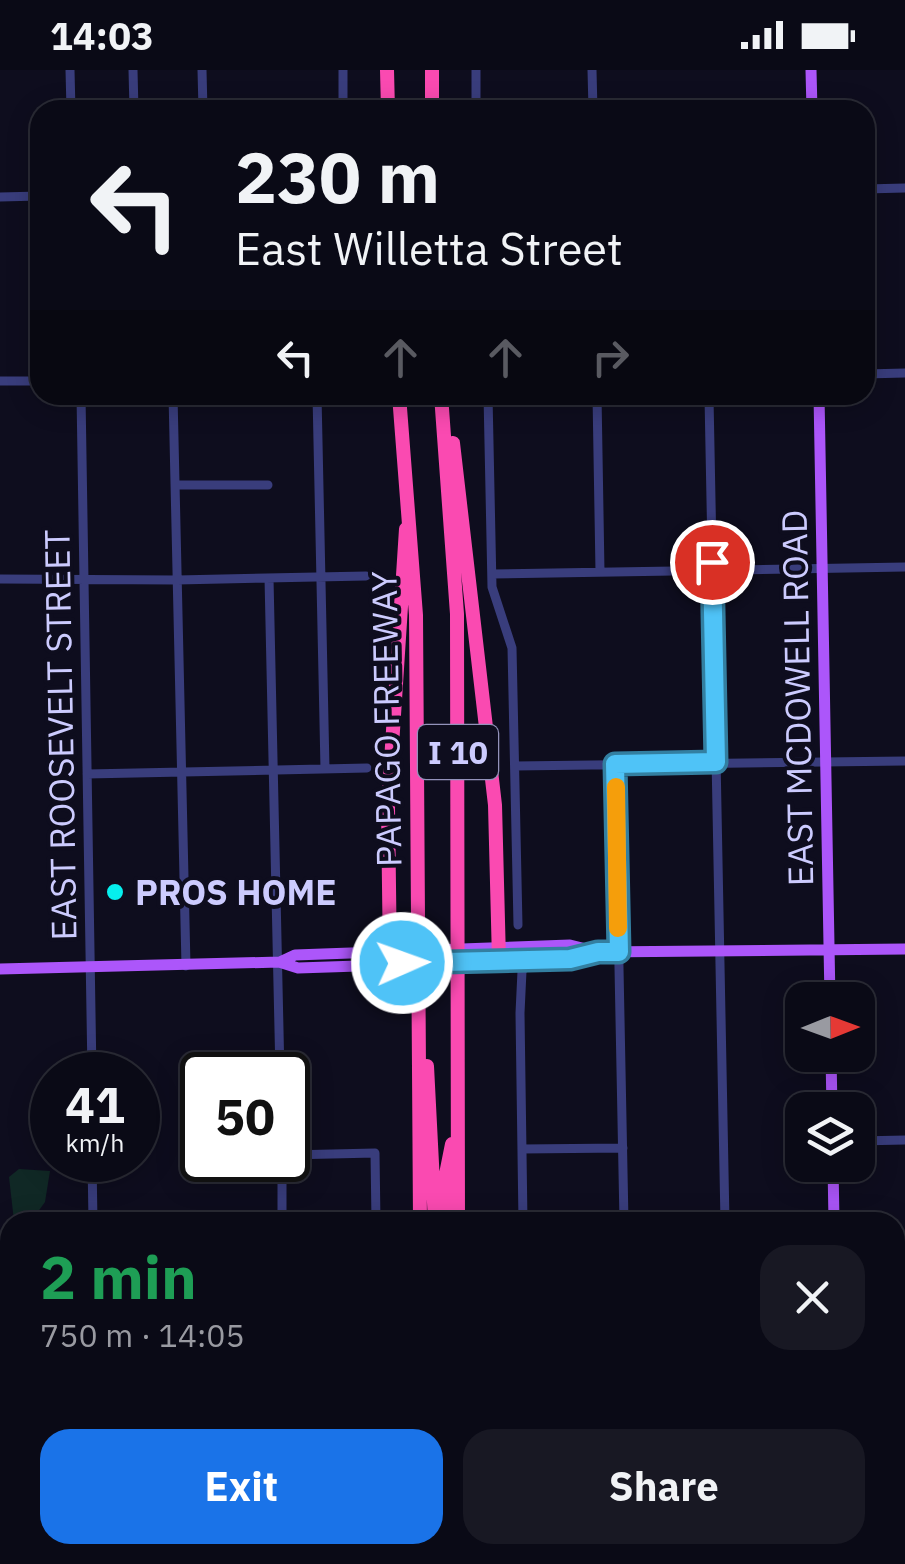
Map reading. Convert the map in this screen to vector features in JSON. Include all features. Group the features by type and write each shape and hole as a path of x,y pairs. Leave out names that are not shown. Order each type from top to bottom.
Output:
{"highway":[{"path":"387,70 388,100"},
{"path":"432,70 432,100"},
{"name":"PAPAGO FREEWAY","path":"400,405 416,616 420,1212"},
{"name":"PAPAGO FREEWAY","path":"443,405 457,614 458,1212"},
{"path":"444,405 460,494 494,792 494,953"},
{"path":"395,957 389,790 409,498"},
{"path":"420,996 434,1212"},
{"path":"444,1212 446,1174 458,1110"}],"main road":[{"path":"811,70 812,100"},
{"name":"EAST MCDOWELL ROAD","path":"819,405 830,982"},
{"path":"0,968 186,966 279,962 295,955 395,957 570,945 598,952 905,948"},
{"path":"494,953 533,960 570,959 598,952"},
{"path":"833,1182 834,1212"}],"street":[{"path":"70,70 71,100"},
{"path":"133,70 134,100"},
{"path":"202,70 203,100"},
{"path":"342,70 343,100"},
{"path":"476,70 476,100"},
{"path":"592,70 592,100"},
{"path":"875,189 905,188"},
{"path":"0,196 30,196"},
{"path":"875,374 905,373"},
{"path":"0,381 30,381"},
{"name":"EAST ROOSEVELT STREET","path":"80,405 92,1052"},
{"path":"173,405 186,966"},
{"path":"318,405 326,769"},
{"path":"488,405 492,587 511,639 518,925"},
{"path":"598,405 600,572"},
{"path":"710,405 725,1212"},
{"path":"175,486 268,484"},
{"path":"492,574 905,567"},
{"path":"0,579 366,576"},
{"path":"269,578 280,1052"},
{"path":"515,766 905,762"},
{"path":"615,764 624,1212"},
{"path":"87,774 367,768"},
{"path":"523,1212 522,975 525,965 533,960"},
{"path":"875,1141 905,1140"},
{"path":"522,1150 623,1148"},
{"path":"310,1154 375,1153 376,1212"},
{"path":"92,1182 93,1212"},
{"path":"282,1182 282,1212"},
{"path":"0,1416 0,1537"}],"green space":[{"path":"19,1169 30,1170 30,1182 48,1182 45,1202 38,1212 13,1212 9,1177"}],"slow traffic":[{"path":"616,787 618,928"}],"place":[{"name":"PROS HOME","path":"115,892"}],"route":[{"path":"402,963 570,959 619,952 615,764 716,762 712,562"}]}
